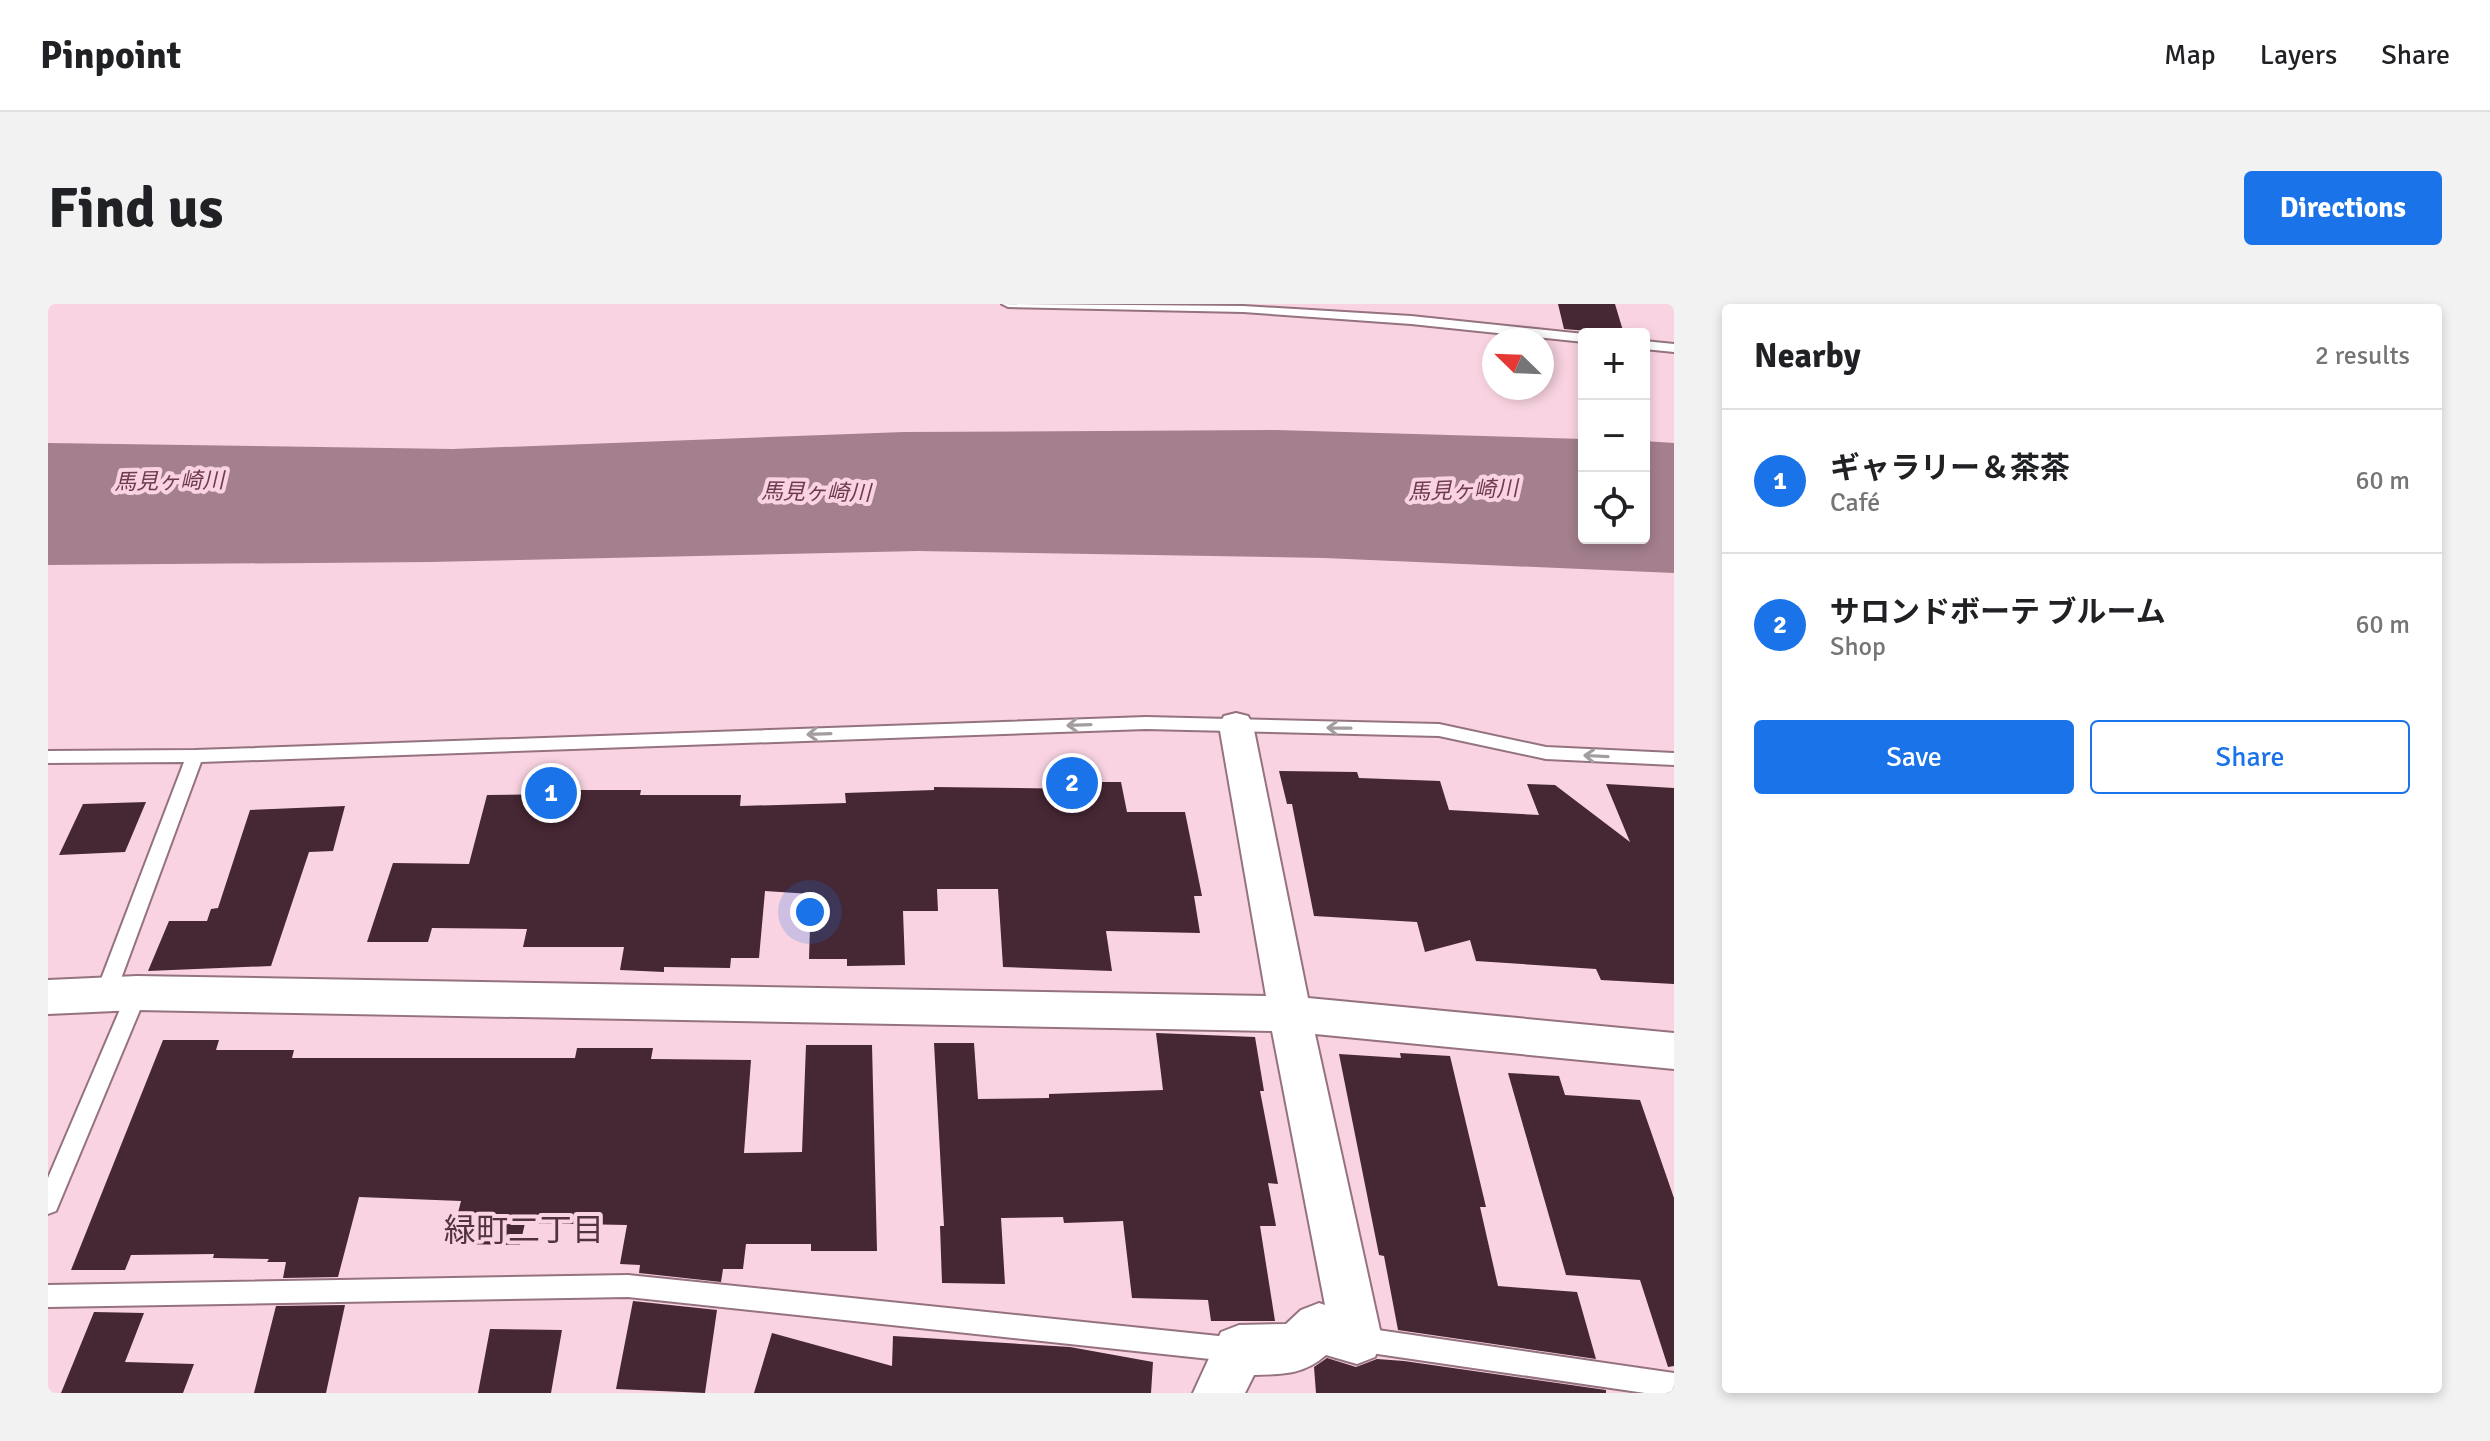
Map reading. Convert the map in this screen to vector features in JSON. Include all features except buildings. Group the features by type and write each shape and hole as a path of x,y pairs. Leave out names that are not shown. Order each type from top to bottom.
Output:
{"street":[{"path":"1219,1393 1239,1350 1295,1349 1319,1328 1357,1339 1290,1014 1236,725"},
{"path":"48,997 121,994 1290,1014 1674,1051"}],"lane":[{"path":"1008,304 1243,309 1411,320 1578,337"},
{"path":"1650,346 1674,348"},
{"path":"48,757 195,756 1146,723 1439,730 1546,753 1674,759"},
{"path":"48,1204 121,994 195,756"},
{"path":"48,1296 628,1286 1239,1350"},
{"path":"1357,1339 1674,1385"}],"water":[{"name":"馬見ヶ崎川","path":"1276,430 1578,439 1578,544 1650,544 1650,441 1674,443 1674,573 1324,558 918,551 429,562 48,565 48,443 452,449 904,432"}],"place":[{"name":"サロンドボーテ ブルーム","path":"1072,783"},
{"name":"ギャラリー＆茶茶","path":"551,793"}],"district":[{"name":"緑町二丁目","path":"524,1230"}]}
